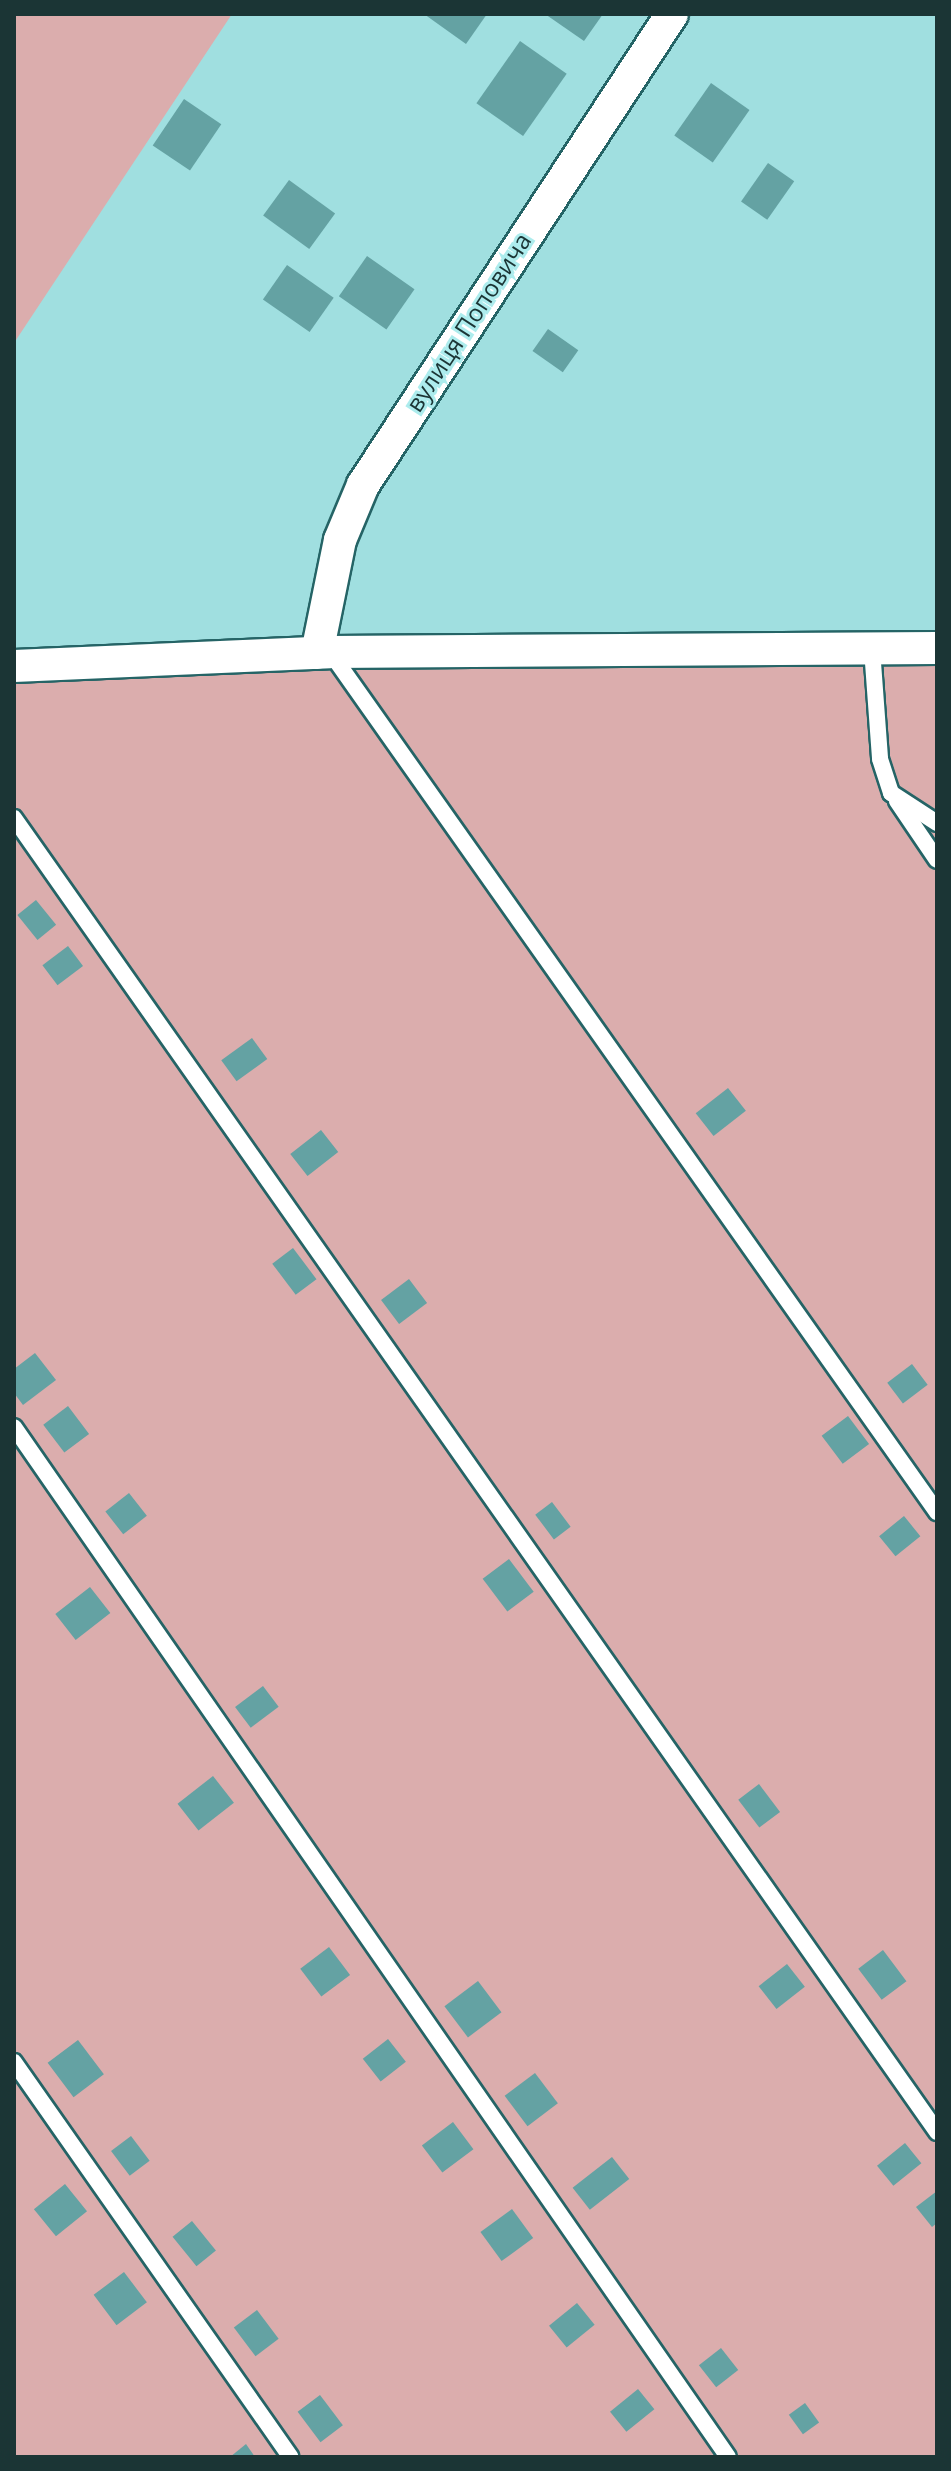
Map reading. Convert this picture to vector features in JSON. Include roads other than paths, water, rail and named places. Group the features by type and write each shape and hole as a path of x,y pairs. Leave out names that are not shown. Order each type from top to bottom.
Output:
{"street":[{"name":"вулиця Поповича","path":"323,652 340,540 363,485 672,14"},
{"path":"14,666 323,652 937,648"}],"lane":[{"path":"872,649 880,759 891,793 937,860"},
{"path":"323,652 937,1512"},
{"path":"891,793 937,823"},
{"path":"14,818 937,2132"},
{"path":"14,1427 728,2457"},
{"path":"14,2062 291,2457"}]}
